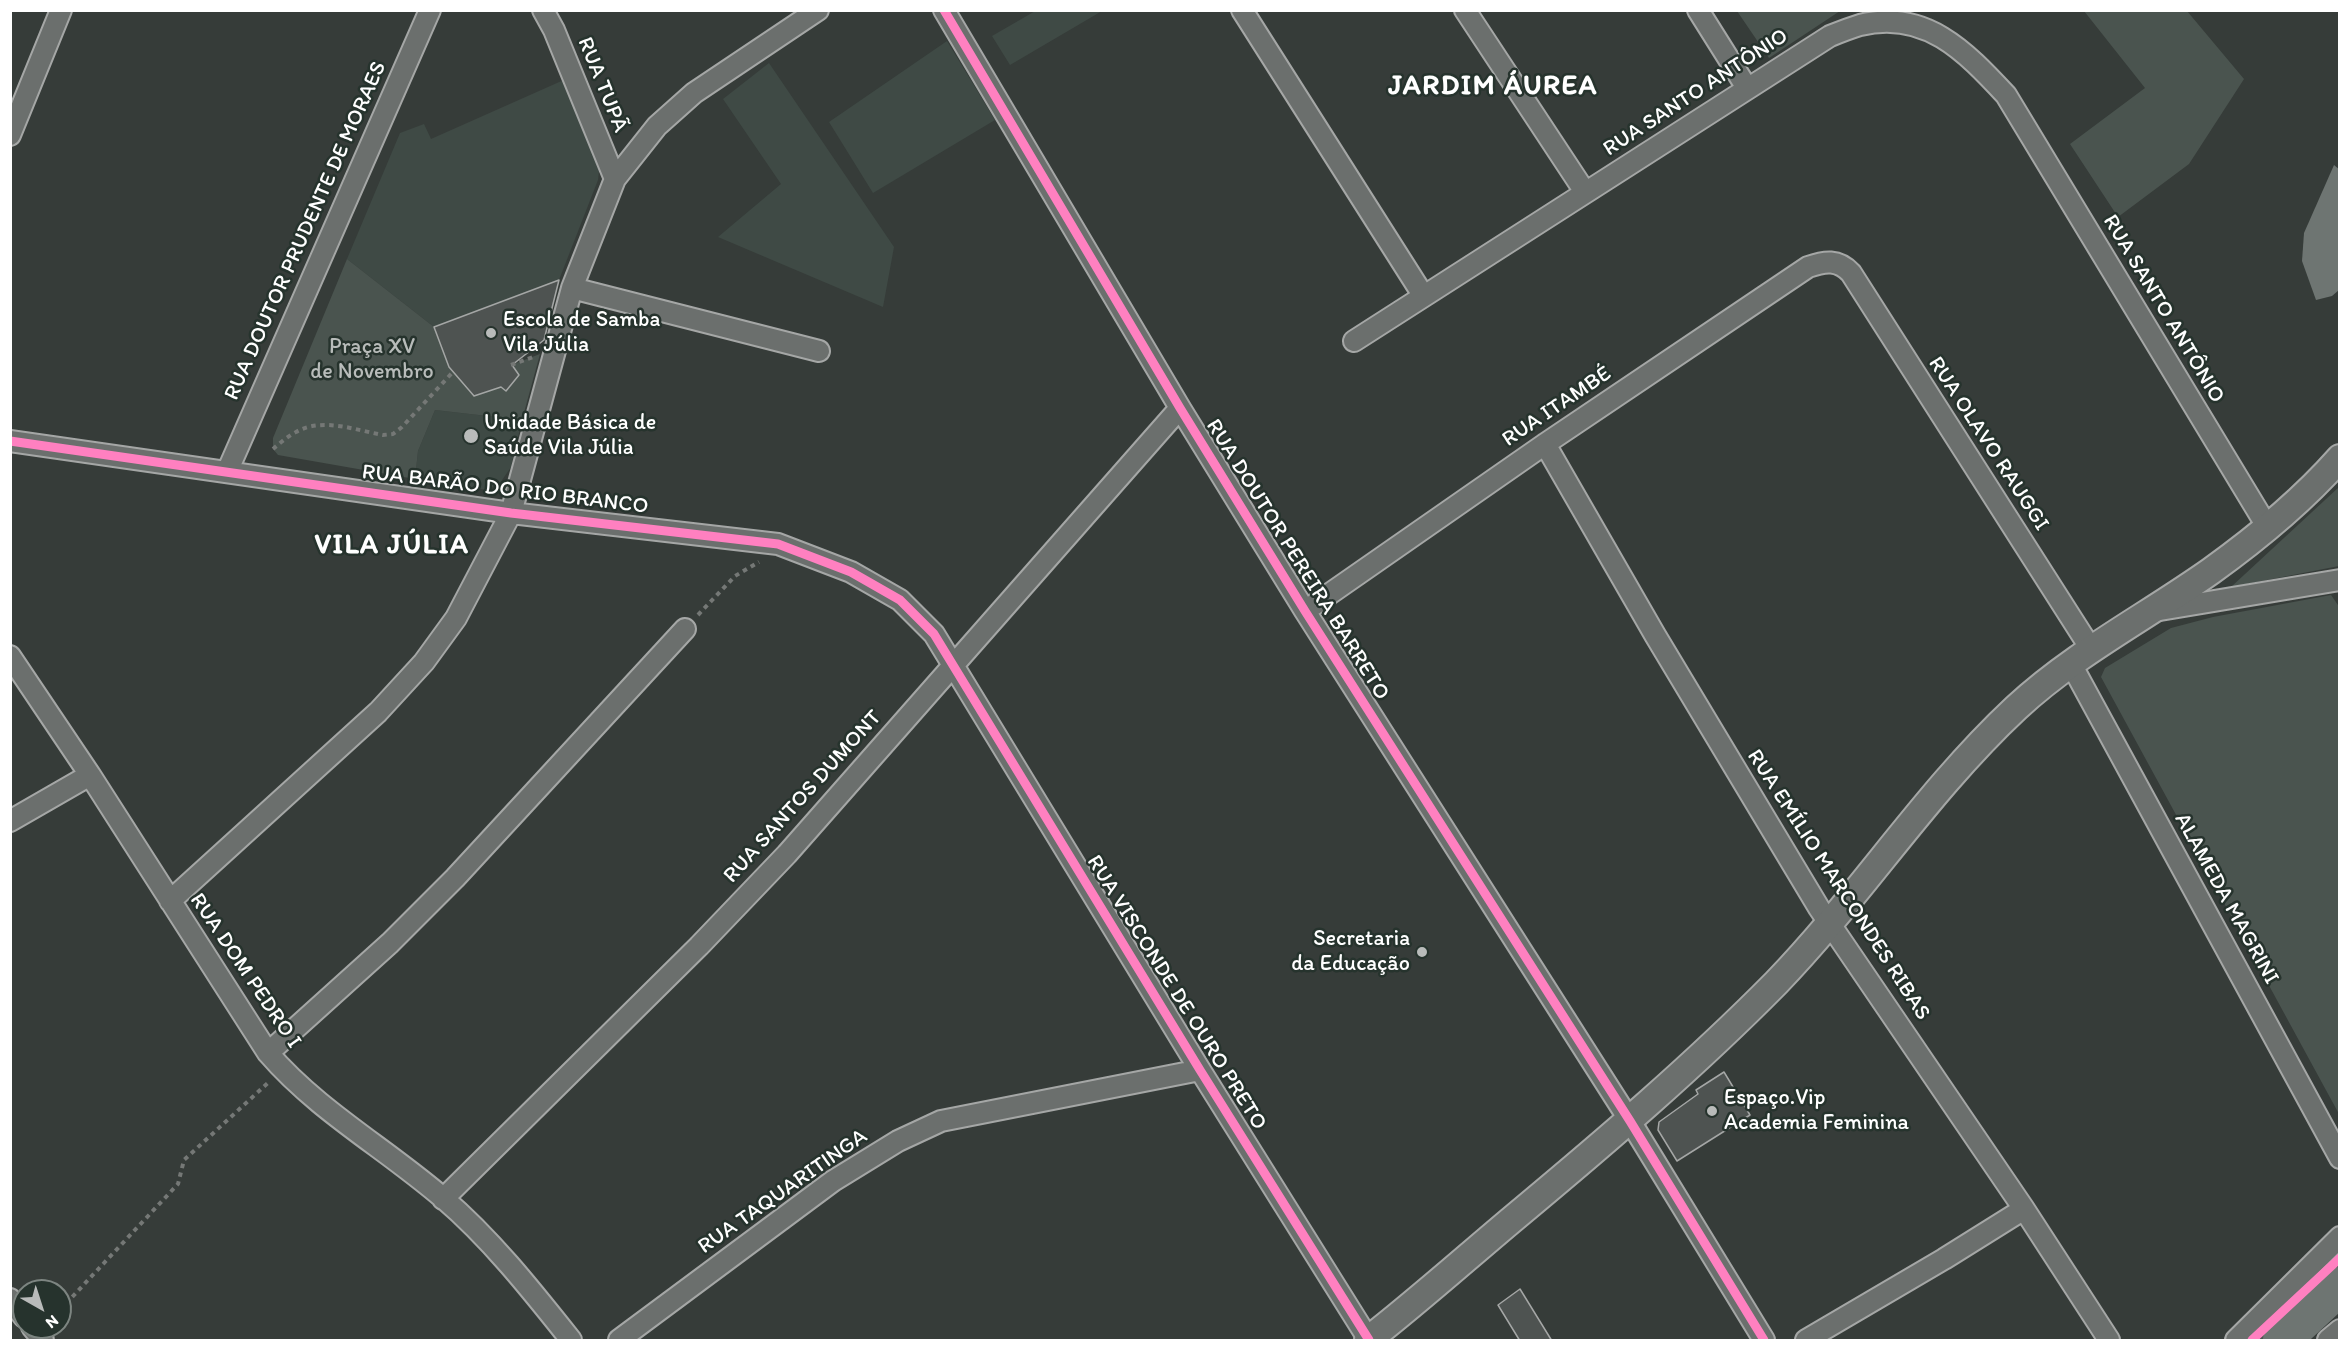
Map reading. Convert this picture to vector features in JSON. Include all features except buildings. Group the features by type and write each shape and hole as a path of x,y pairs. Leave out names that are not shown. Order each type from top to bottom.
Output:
{"main road":[{"path":"1368,1340 1630,1121 1776,982 1830,923 1932,795 1983,739 2020,704 2081,657 2149,612 2190,596 2268,528 2340,458"}],"street":[{"path":"10,135 61,10"},
{"name":"RUA DOUTOR PRUDENTE DE MORAES","path":"227,472 430,10"},
{"name":"RUA TUPÃ","path":"543,10 554,30 615,179"},
{"path":"170,901 378,712 424,662 456,618 511,513 572,288 615,179 657,126 694,93 818,10"},
{"name":"RUA DOUTOR PEREIRA BARRETO","path":"944,10 1180,408 1305,611 1630,1121 1764,1341"},
{"path":"1242,10 1423,295"},
{"path":"1465,10 1585,192"},
{"path":"1698,10 1747,88"},
{"name":"RUA SANTO ANTÔNIO","path":"1354,341 1830,36 1862,25 1902,21 1935,32 1971,58 2006,95 2268,528"},
{"name":"RUA ITAMBÉ","path":"1305,611 1545,444 1808,267 1822,262 1834,262 1844,266"},
{"name":"RUA OLAVO RAUGGI","path":"1844,266 1851,273 2081,657"},
{"path":"572,288 819,351"},
{"name":"RUA SANTOS DUMONT","path":"443,1198 699,946 787,854 1180,408"},
{"name":"RUA BARÃO DO RIO BRANCO","path":"10,441 511,513 778,544 851,572 900,600 934,633 952,665"},
{"name":"RUA EMÍLIO MARCONDES RIBAS","path":"1545,444 1655,635 1830,923 2024,1209 2109,1341"},
{"path":"2190,596 2340,580"},
{"path":"268,1053 390,943 455,878 685,629"},
{"name":"RUA DOM PEDRO I","path":"10,656 90,775 268,1053 282,1070 314,1099 443,1198 496,1252 571,1341"},
{"name":"ALAMEDA MAGRINI","path":"2081,657 2340,1158"},
{"name":"RUA VISCONDE DE OURO PRETO","path":"952,665 1368,1340"},
{"path":"10,821 90,775"},
{"name":"RUA TAQUARITINGA","path":"619,1341 833,1181 898,1141 941,1121 1200,1070"},
{"path":"1806,1341 2024,1209"},
{"path":"2236,1341 2340,1237"},
{"path":"2328,1341 2340,1330"}],"path":[{"path":"512,365 540,354"},
{"path":"273,449 295,432 308,426 325,424 383,435 393,434 452,373"},
{"path":"685,629 735,576 759,562 778,544"},
{"path":"72,1297 178,1184 184,1160 282,1070"}],"shaded area":[{"path":"1037,10 1102,11 1010,65 992,36"},
{"path":"947,41 995,120 873,193 829,122"},
{"path":"769,63 894,247 883,307 718,237 781,184 723,99"},
{"path":"566,79 599,171 598,180 559,280 434,327 347,259 400,133 424,124 431,139"},
{"path":"2334,165 2340,170 2339,290 2332,296 2316,300 2302,261 2304,233"},
{"name":"Unidade Básica de Saúde Vila Júlia","path":"435,410 522,420 511,467 500,483 487,490 415,479 418,451"}],"green space":[{"path":"1737,11 1840,11 1769,58"},
{"path":"2084,11 2187,11 2244,79 2189,164 2118,217 2070,144 2145,88"},
{"name":"Praça XV de Novembro","path":"347,259 434,327 449,367 473,396 493,389 498,383 506,391 518,375 511,365 540,354 522,420 435,410 418,451 415,479 278,455 273,449 273,438"},
{"path":"2339,487 2339,566 2231,587"},
{"path":"2331,595 2340,608 2339,1114 2101,677 2105,668 2171,628 2213,617"},
{"path":"2339,1258 2339,1311 2309,1340 2252,1340"}],"waterway":[{"path":"2282,1340 2340,1286"}],"cycle path":[{"path":"944,10 1180,408 1305,611 1630,1121 1764,1340"},
{"path":"10,441 511,513 778,544 851,572 900,600 934,634 1200,1070 1369,1340"},
{"path":"2252,1340 2340,1258"}],"place":[{"name":"Escola de Samba Vila Júlia","path":"491,333"},
{"name":"Unidade Básica de Saúde Vila Júlia","path":"471,436"},
{"name":"Secretaria da Educação","path":"1422,952"},
{"name":"Espaço.Vip Academia Feminina","path":"1712,1111"}],"district":[{"name":"JARDIM ÁUREA","path":"1493,87"},
{"name":"VILA JÚLIA","path":"392,546"}]}
